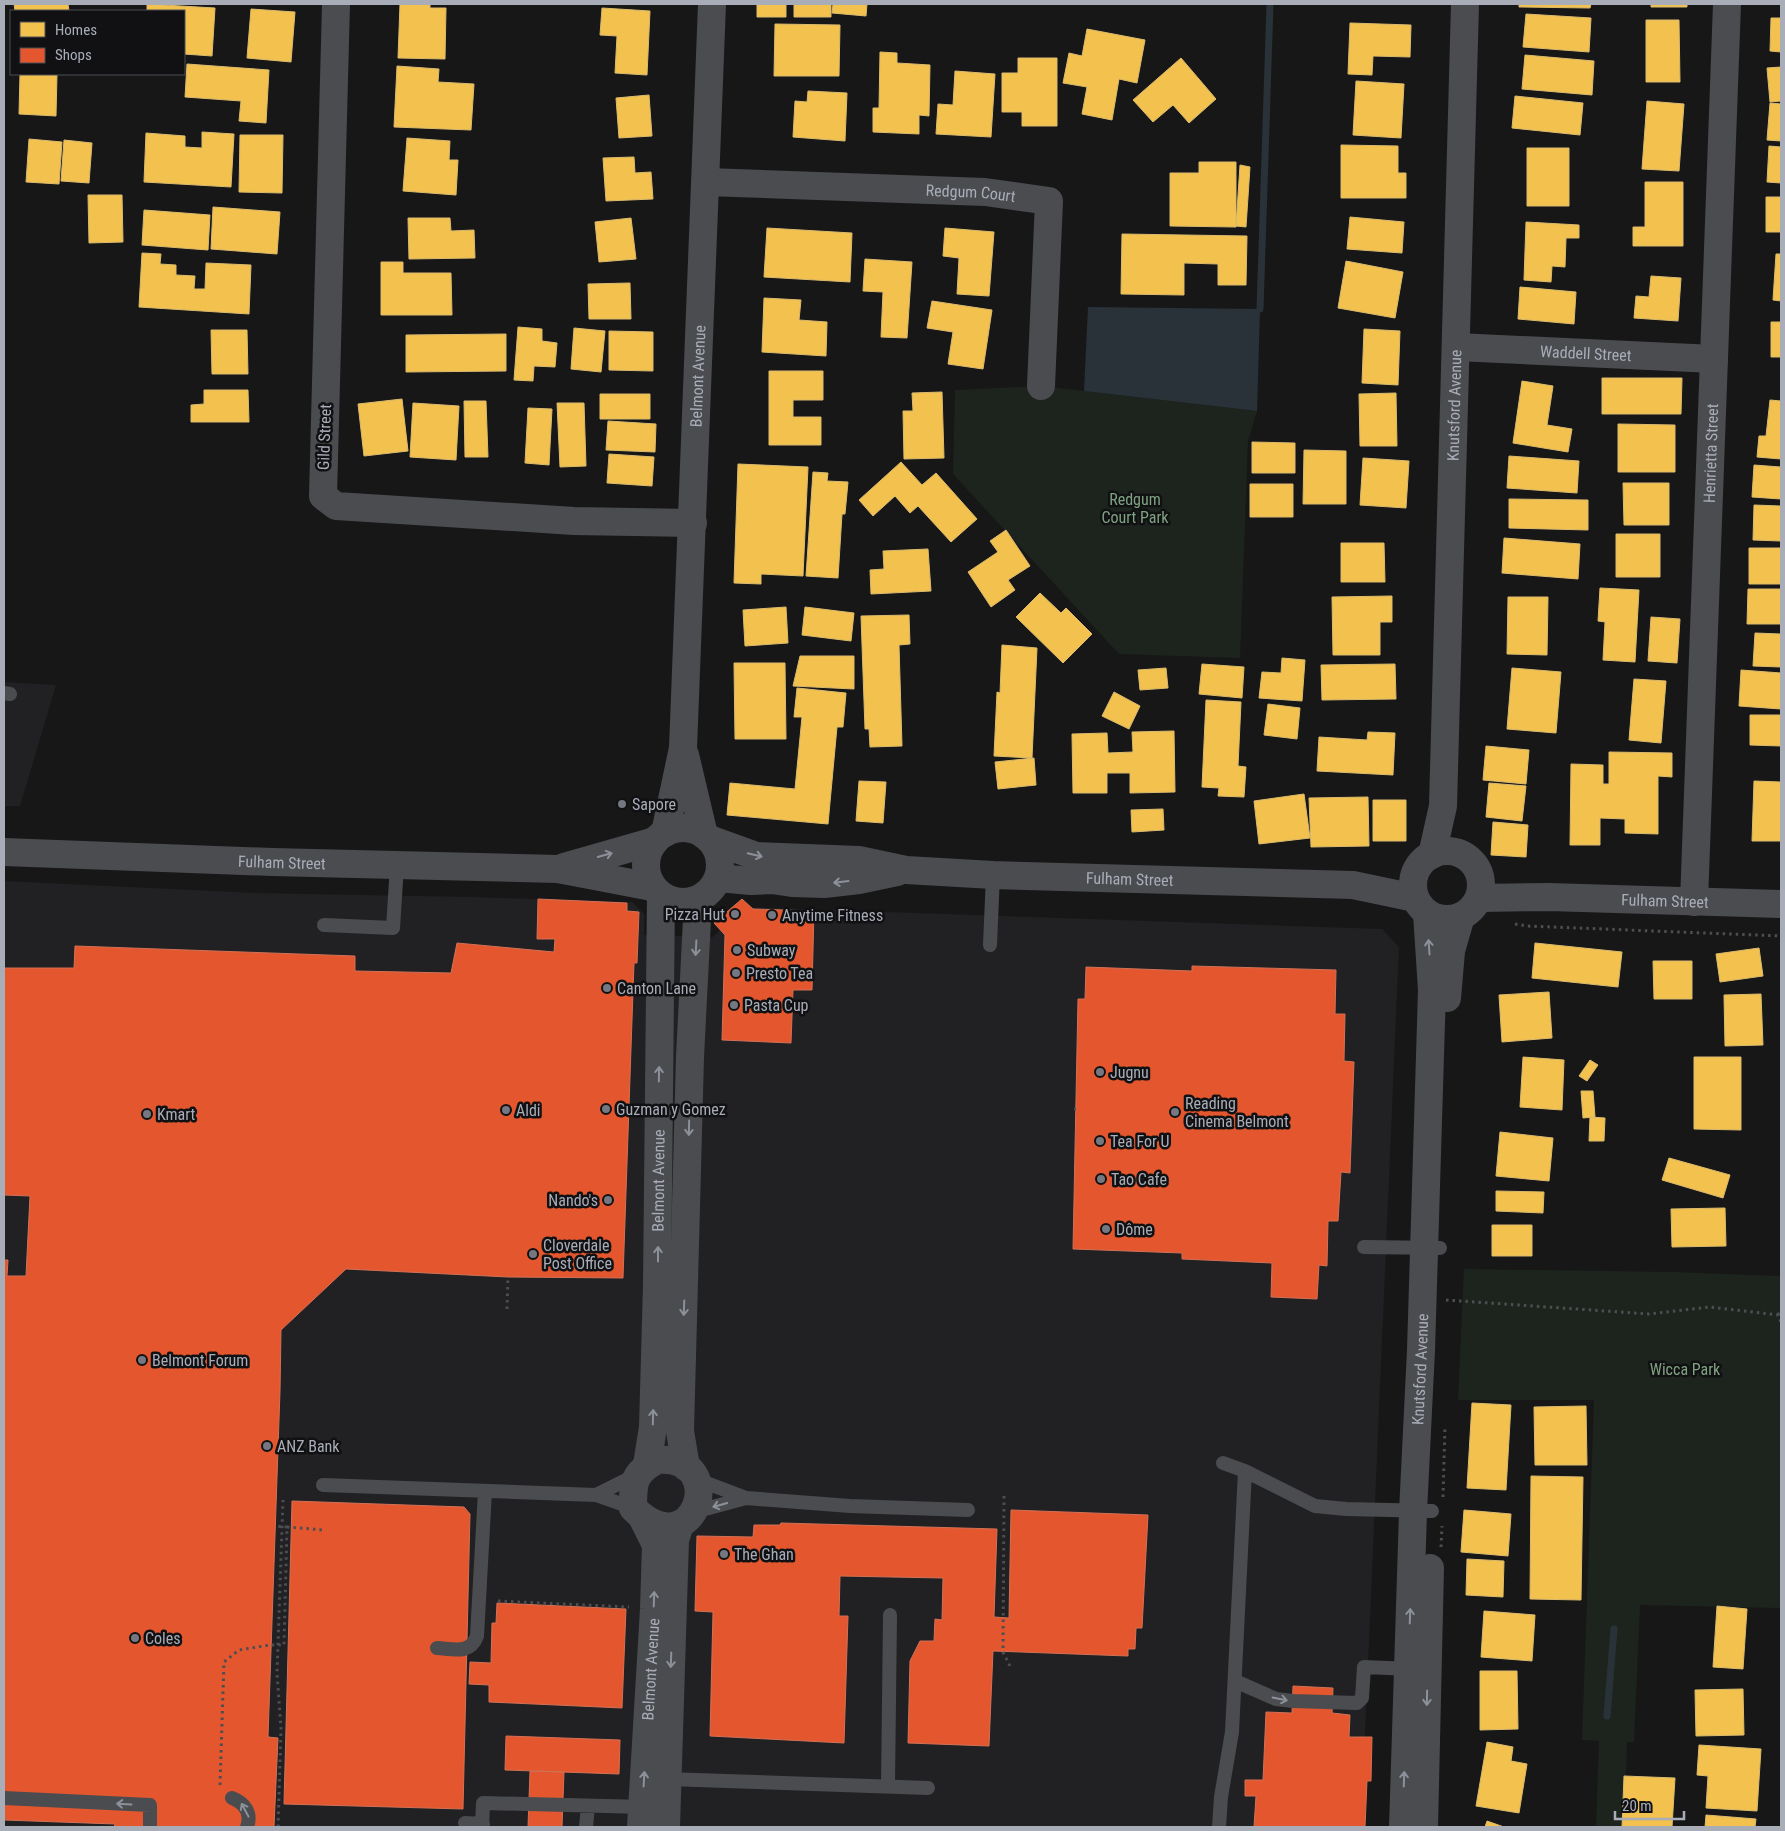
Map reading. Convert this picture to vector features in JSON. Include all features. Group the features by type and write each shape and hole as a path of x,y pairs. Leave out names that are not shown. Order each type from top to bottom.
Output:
{"street":[{"name":"Gild Street","path":"336,4 323,496 336,506 574,521 693,523"},
{"name":"Belmont Avenue","path":"654,1817 654,1609 656,1545 638,1512 633,1485 643,1470 653,1426 658,1285 657,891 647,876 646,863 648,851 660,837 684,748 712,4"},
{"name":"Knutsford Avenue","path":"1436,858 1443,806 1466,4"},
{"name":"Henrietta Street","path":"1694,902 1728,4"},
{"name":"Redgum Court","path":"706,182 985,192 1049,201 1041,386"},
{"name":"Waddell Street","path":"1457,347 1714,359"},
{"name":"Belmont Avenue","path":"684,748 706,837 715,848 719,857 720,868 718,878"},
{"path":"660,837 674,829 685,828 695,830 706,837"},
{"name":"Fulham Street","path":"558,869 660,837"},
{"name":"Fulham Street","path":"706,837 756,856 859,860 906,870 993,875 1353,885 1421,906 1440,918 1450,919 1473,897 1549,897 1781,904"},
{"name":"Fulham Street","path":"4,852 558,869 657,891"},
{"name":"Fulham Street","path":"1353,885 1436,858"},
{"path":"1421,906 1413,887 1414,876 1436,858 1468,858 1475,866 1473,897"},
{"name":"Fulham Street","path":"718,878 824,884 859,880 906,870"},
{"path":"657,891 673,901 686,903 698,900 713,887 718,878"},
{"name":"Knutsford Avenue","path":"1432,1511 1421,1350 1432,1248 1450,951 1473,897"},
{"name":"Belmont Avenue","path":"654,1817 666,1779 675,1540 687,1518 699,1502 699,1489 691,1473 680,1431 690,1057 698,900"},
{"name":"Knutsford Avenue","path":"1402,1827 1432,1511 1446,1300 1432,1248 1432,990 1421,906"},
{"path":"643,1470 658,1460 668,1460 679,1462 691,1473"},
{"path":"638,1512 653,1524 666,1527 687,1518"},
{"name":"Knutsford Avenue","path":"1418,1669 1424,1827"}],"lane":[{"path":"324,925 392,928 396,865"},
{"path":"990,945 993,875"},
{"path":"1364,1247 1432,1248"},
{"path":"1223,1463 1245,1471 1315,1506 1432,1511"},
{"path":"596,1495 643,1470"},
{"path":"1219,1827 1221,1797 1232,1732 1245,1471"},
{"path":"691,1473 746,1498 850,1506 968,1510"},
{"path":"323,1485 596,1495 638,1512"},
{"path":"437,1648 466,1649 471,1648 475,1643 477,1636 485,1491"},
{"path":"687,1518 746,1498"},
{"path":"888,1786 890,1615"},
{"path":"1235,1680 1276,1699 1357,1703 1362,1698 1364,1667 1418,1669"},
{"path":"666,1779 928,1788"},
{"path":"4,1798 150,1805 150,1827"},
{"path":"232,1798 246,1808 249,1816 247,1827"},
{"path":"465,1823 482,1825 483,1803 588,1806 654,1817"},
{"path":"586,1827 588,1806"}],"path":[{"path":"1511,922 1527,926 1781,936"},
{"path":"507,1309 508,1277"},
{"path":"1446,1300 1649,1314 1710,1307 1778,1315"},
{"path":"1778,1315 1781,1311"},
{"path":"1778,1315 1781,1322"},
{"path":"1441,1550 1432,1511 1445,1420"},
{"path":"1004,1496 1003,1652 1011,1668"},
{"path":"278,1827 281,1729 277,1673 283,1500"},
{"path":"275,1526 322,1530"},
{"path":"220,1788 224,1662 239,1650 270,1645 284,1645 287,1527"},
{"path":"498,1602 635,1607"}],"shaded area":[{"path":"1088,307 1260,309 1257,411 1084,391"},
{"path":"4,682 56,685 20,806 4,806"},
{"path":"4,881 256,893 632,902 644,914 644,935 713,937 742,907 1382,929 1399,947 1361,1827 4,1827"}],"green space":[{"name":"Redgum Court Park","path":"1041,386 1257,411 1248,441 1240,658 1119,654 953,474 955,390"},
{"name":"Wicca Park","path":"1464,1269 1673,1272 1781,1276 1781,1608 1640,1605 1634,1742 1627,1742 1624,1827 1596,1827 1599,1741 1582,1740 1594,1400 1458,1400"}],"building: Homes":[{"path":"14,4 68,4 69,10 15,10"},
{"path":"147,4 215,8 212,56 185,54 185,10 147,10"},
{"path":"400,4 430,4 430,8 446,8 445,59 398,58"},
{"path":"757,4 786,4 786,17 757,17"},
{"path":"794,4 831,4 831,17 794,17"},
{"path":"833,4 867,4 866,16 832,13"},
{"path":"1519,4 1591,4 1590,8 1519,7"},
{"path":"1651,4 1687,4 1687,7 1651,7"},
{"path":"602,8 650,11 647,75 615,73 617,36 600,35"},
{"path":"251,9 295,12 291,62 247,58"},
{"path":"1526,14 1591,18 1589,52 1523,47"},
{"path":"1771,18 1781,18 1781,52 1770,51"},
{"path":"1646,20 1679,20 1680,82 1646,82"},
{"path":"1350,23 1411,25 1410,57 1373,56 1372,75 1348,74"},
{"path":"775,24 840,25 839,76 774,76"},
{"path":"1087,29 1145,40 1137,83 1119,79 1112,120 1082,114 1087,87 1063,83 1069,53 1082,56"},
{"path":"880,52 897,53 897,63 930,65 929,116 919,115 919,134 873,132 873,108 879,108"},
{"path":"1525,55 1594,61 1592,95 1522,89"},
{"path":"1018,58 1057,58 1057,126 1022,126 1022,112 1002,112 1002,73 1018,73"},
{"path":"1181,58 1216,99 1189,123 1173,105 1153,122 1133,100"},
{"path":"187,64 269,70 266,123 239,121 241,101 185,97"},
{"path":"397,66 439,69 438,82 474,84 471,130 394,127"},
{"path":"1781,67 1781,101 1770,102 1767,68"},
{"path":"955,71 995,74 991,137 936,134 938,104 953,105"},
{"path":"20,75 57,75 56,116 19,114"},
{"path":"1356,81 1404,84 1401,138 1353,135"},
{"path":"808,91 847,93 845,141 793,137 795,101 807,102"},
{"path":"649,95 652,136 619,138 616,98"},
{"path":"1515,96 1583,103 1580,135 1512,128"},
{"path":"1647,101 1684,104 1679,171 1642,169"},
{"path":"1770,103 1781,104 1781,141 1767,140"},
{"path":"202,132 234,134 231,187 144,182 146,133 185,136 185,147 202,148"},
{"path":"240,135 283,135 282,193 239,192"},
{"path":"407,138 450,141 449,160 458,160 456,195 403,191"},
{"path":"29,139 62,142 59,184 26,182"},
{"path":"64,140 92,143 89,183 61,181"},
{"path":"1341,145 1398,146 1398,173 1406,173 1406,198 1341,198"},
{"path":"1769,146 1781,147 1781,183 1767,182"},
{"path":"1527,148 1569,148 1569,206 1527,206"},
{"path":"634,157 635,173 651,172 653,199 606,201 603,158"},
{"path":"1199,162 1236,162 1236,227 1170,226 1170,173 1199,173"},
{"path":"1240,165 1250,167 1246,227 1236,226"},
{"path":"1645,182 1683,182 1683,246 1633,246 1633,227 1645,227"},
{"path":"88,195 122,195 123,242 89,243"},
{"path":"1766,197 1781,197 1781,232 1766,232"},
{"path":"213,207 280,212 277,254 211,249"},
{"path":"144,210 210,215 208,250 142,245"},
{"path":"1350,217 1404,222 1402,253 1347,249"},
{"path":"408,218 450,218 451,231 474,230 475,258 409,259"},
{"path":"631,218 636,259 599,262 595,222"},
{"path":"1526,222 1579,225 1579,238 1566,238 1565,267 1552,266 1551,282 1524,280"},
{"path":"767,228 852,233 850,282 764,277"},
{"path":"945,228 994,232 989,296 957,294 959,258 943,256"},
{"path":"1122,234 1247,236 1246,285 1218,285 1218,264 1184,263 1184,295 1121,294"},
{"path":"142,253 161,254 160,264 176,265 176,275 195,276 194,289 205,289 206,263 251,265 249,314 139,307"},
{"path":"1776,254 1781,254 1781,301 1773,300"},
{"path":"865,259 912,262 907,338 881,337 883,292 863,291"},
{"path":"1346,261 1403,272 1395,318 1338,308"},
{"path":"381,262 403,262 403,273 451,273 452,315 381,315"},
{"path":"1651,276 1681,278 1678,321 1634,318 1636,296 1649,297"},
{"path":"630,283 631,319 589,319 588,284"},
{"path":"1520,287 1576,292 1574,324 1518,319"},
{"path":"764,298 801,300 799,320 827,322 826,356 762,352"},
{"path":"932,301 992,310 983,369 948,364 953,332 927,328"},
{"path":"1771,322 1781,322 1781,357 1771,357"},
{"path":"518,327 542,329 542,341 557,343 555,367 534,366 533,381 514,380"},
{"path":"574,328 605,331 601,372 571,369"},
{"path":"1364,329 1400,331 1398,385 1362,383"},
{"path":"211,330 247,330 248,374 212,374"},
{"path":"609,331 653,332 653,371 609,370"},
{"path":"506,334 506,371 406,372 406,335"},
{"path":"769,371 823,371 823,400 793,400 793,417 821,417 821,445 769,445"},
{"path":"1602,378 1682,378 1681,414 1602,414"},
{"path":"1522,381 1553,386 1547,425 1572,429 1568,452 1513,443"},
{"path":"204,390 248,390 249,422 191,422 191,405 204,404"},
{"path":"942,392 944,458 904,459 903,411 913,411 912,393"},
{"path":"1396,393 1397,446 1360,446 1359,394"},
{"path":"600,394 650,394 650,419 600,419"},
{"path":"402,399 408,451 364,456 358,404"},
{"path":"1770,400 1781,401 1781,459 1757,457 1759,436 1766,436"},
{"path":"464,401 486,401 488,457 465,457"},
{"path":"413,403 459,406 456,460 410,457"},
{"path":"557,403 584,403 586,466 560,467"},
{"path":"528,408 552,409 549,465 525,463"},
{"path":"608,421 656,424 655,452 606,450"},
{"path":"1618,424 1675,425 1675,472 1618,472"},
{"path":"1252,442 1295,443 1295,473 1252,473"},
{"path":"1304,450 1346,451 1346,504 1303,504"},
{"path":"609,454 654,457 652,486 607,483"},
{"path":"1509,456 1579,461 1577,493 1507,488"},
{"path":"1363,458 1409,461 1406,508 1360,505"},
{"path":"901,462 922,485 936,473 977,519 951,542 918,506 910,513 895,496 873,516 859,500"},
{"path":"738,464 808,467 803,576 761,574 761,584 734,583"},
{"path":"1754,465 1781,467 1781,499 1752,497"},
{"path":"813,472 828,473 827,481 848,482 845,514 842,514 838,578 806,576"},
{"path":"1623,483 1669,483 1669,525 1624,525"},
{"path":"1250,484 1293,484 1293,517 1250,517"},
{"path":"1509,499 1588,500 1588,530 1509,528"},
{"path":"1754,505 1781,506 1781,541 1753,540"},
{"path":"1006,530 1030,566 1008,580 1015,590 991,607 968,572 998,552 990,541"},
{"path":"1616,534 1660,534 1660,577 1616,577"},
{"path":"1504,538 1580,544 1578,579 1502,573"},
{"path":"1341,543 1384,543 1385,582 1341,582"},
{"path":"1749,548 1781,548 1781,584 1749,584"},
{"path":"928,549 931,591 871,594 870,570 884,569 883,551"},
{"path":"1600,588 1639,590 1635,662 1603,660 1605,622 1598,621"},
{"path":"1748,589 1781,589 1781,624 1747,624"},
{"path":"1040,593 1061,613 1066,608 1092,634 1063,663 1016,617"},
{"path":"1392,596 1392,622 1380,622 1380,655 1333,655 1332,597"},
{"path":"1508,597 1548,597 1547,655 1507,654"},
{"path":"786,607 788,643 745,646 743,610"},
{"path":"805,607 854,613 851,641 802,635"},
{"path":"909,615 910,644 899,645 902,746 870,747 869,729 865,729 861,616"},
{"path":"1651,617 1680,619 1677,663 1648,661"},
{"path":"1755,633 1781,634 1781,667 1753,666"},
{"path":"1002,645 1037,648 1032,758 994,756 997,692 1000,693"},
{"path":"800,656 854,656 854,689 793,686"},
{"path":"1282,658 1305,660 1302,701 1259,698 1262,672 1281,673"},
{"path":"734,663 785,663 786,739 735,739"},
{"path":"1202,664 1244,667 1242,698 1199,694"},
{"path":"1395,664 1396,699 1322,700 1321,665"},
{"path":"1166,668 1168,688 1140,690 1138,670"},
{"path":"1512,668 1561,672 1556,733 1507,729"},
{"path":"1741,670 1781,673 1781,709 1739,706"},
{"path":"1634,679 1666,681 1661,743 1629,740"},
{"path":"797,688 846,693 843,727 837,727 828,824 727,815 730,783 795,789 802,717 794,717"},
{"path":"1114,692 1140,706 1129,729 1102,716"},
{"path":"1206,700 1241,702 1238,766 1246,767 1244,797 1218,796 1219,788 1202,787"},
{"path":"1268,704 1300,708 1297,739 1264,735"},
{"path":"1750,715 1781,715 1781,746 1750,745"},
{"path":"1174,731 1175,792 1130,793 1130,773 1107,773 1107,793 1073,793 1072,734 1107,733 1108,753 1133,752 1132,732"},
{"path":"1368,732 1395,733 1393,775 1317,771 1319,737 1367,740"},
{"path":"1486,746 1529,750 1526,784 1483,780"},
{"path":"1609,752 1672,753 1672,777 1658,776 1658,834 1625,833 1625,819 1600,818 1600,845 1570,845 1571,764 1603,765 1603,784 1609,784"},
{"path":"1034,758 1036,785 998,789 995,762"},
{"path":"859,781 886,782 883,823 856,821"},
{"path":"1754,781 1781,782 1781,841 1752,841"},
{"path":"1489,783 1526,786 1522,821 1486,817"},
{"path":"1304,794 1310,838 1259,844 1254,801"},
{"path":"1368,797 1369,846 1311,847 1309,798"},
{"path":"1373,800 1406,800 1406,841 1373,841"},
{"path":"1163,809 1164,830 1132,832 1131,810"},
{"path":"1493,822 1528,825 1526,857 1491,855"},
{"path":"1535,943 1622,952 1618,987 1532,978"},
{"path":"1759,948 1763,976 1720,982 1716,954"},
{"path":"1653,961 1692,961 1692,999 1654,999"},
{"path":"1549,992 1552,1038 1502,1042 1499,995"},
{"path":"1761,994 1763,1045 1725,1046 1724,995"},
{"path":"1523,1057 1564,1060 1562,1110 1520,1107"},
{"path":"1694,1057 1741,1057 1741,1130 1694,1129"},
{"path":"1590,1060 1598,1065 1587,1081 1579,1076"},
{"path":"1581,1091 1593,1091 1595,1117 1583,1118"},
{"path":"1590,1117 1605,1118 1604,1141 1589,1141"},
{"path":"1500,1132 1553,1138 1549,1181 1496,1176"},
{"path":"1669,1158 1730,1175 1723,1198 1662,1180"},
{"path":"1496,1191 1544,1192 1543,1213 1496,1211"},
{"path":"1725,1208 1726,1246 1672,1247 1671,1209"},
{"path":"1492,1225 1532,1225 1532,1256 1492,1256"},
{"path":"1472,1403 1511,1405 1506,1490 1467,1488"},
{"path":"1586,1406 1587,1465 1535,1465 1534,1407"},
{"path":"1531,1476 1583,1477 1581,1600 1530,1599"},
{"path":"1464,1510 1511,1514 1508,1556 1461,1552"},
{"path":"1467,1559 1504,1561 1503,1597 1466,1595"},
{"path":"1717,1606 1747,1609 1743,1669 1713,1667"},
{"path":"1484,1611 1535,1615 1532,1661 1481,1657"},
{"path":"1480,1671 1517,1671 1518,1729 1480,1730"},
{"path":"1743,1689 1744,1735 1696,1736 1695,1690"},
{"path":"1487,1742 1513,1747 1511,1761 1527,1764 1519,1813 1476,1806"},
{"path":"1699,1745 1761,1749 1757,1811 1706,1808 1708,1776 1697,1775"},
{"path":"1624,1776 1675,1778 1672,1827 1622,1827"},
{"path":"1706,1815 1756,1819 1755,1827 1705,1827"},
{"path":"1487,1821 1504,1827 1485,1827"}],"building: Shops":[{"name":"Belmont Forum","path":"538,899 627,903 627,911 639,912 637,963 634,963 623,1278 508,1277 346,1269 281,1330 268,1737 278,1738 274,1827 114,1827 115,1824 4,1820 4,1260 8,1260 7,1276 26,1276 30,1196 4,1195 4,968 74,968 75,946 355,956 355,971 451,973 457,943 554,952 555,939 537,939"},
{"path":"742,899 753,909 814,911 812,990 793,990 791,1043 722,1040 725,935 714,923"},
{"path":"1192,966 1336,970 1335,1014 1345,1014 1344,1061 1354,1062 1350,1173 1341,1172 1338,1221 1328,1221 1327,1266 1319,1265 1317,1299 1271,1297 1272,1263 1182,1259 1182,1253 1073,1249 1078,999 1085,999 1086,967 1192,971"},
{"path":"292,1501 464,1507 470,1514 463,1809 284,1804"},
{"path":"1011,1510 1148,1515 1142,1628 1136,1628 1135,1649 1128,1649 1128,1656 993,1651 989,1746 908,1743 910,1661 920,1641 934,1641 935,1619 942,1620 943,1578 840,1576 839,1616 848,1616 844,1743 710,1736 713,1612 695,1611 697,1536 753,1537 754,1525 780,1525 781,1523 997,1529 994,1617 1009,1618"},
{"path":"497,1603 626,1609 622,1708 489,1702 489,1685 469,1684 470,1662 491,1663 492,1623 496,1623"},
{"path":"1293,1686 1333,1688 1332,1713 1350,1715 1349,1737 1372,1737 1371,1781 1367,1781 1365,1827 1254,1827 1256,1796 1245,1796 1245,1780 1263,1780 1266,1712 1292,1713"},
{"path":"506,1736 620,1740 619,1774 505,1770"},
{"path":"530,1771 564,1772 562,1827 528,1827"}],"waterway":[{"path":"1260,309 1270,4"},
{"path":"1607,1716 1614,1629"}],"place":[{"name":"Sapore","path":"622,804"},
{"name":"Pizza Hut","path":"735,914"},
{"name":"Anytime Fitness","path":"772,915"},
{"name":"Subway","path":"737,950"},
{"name":"Presto Tea","path":"736,973"},
{"name":"Canton Lane","path":"607,988"},
{"name":"Pasta Cup","path":"734,1005"},
{"name":"Jugnu","path":"1100,1072"},
{"name":"Guzman y Gomez","path":"606,1109"},
{"name":"Aldi","path":"506,1110"},
{"name":"Reading Cinema Belmont","path":"1175,1112"},
{"name":"Kmart","path":"147,1114"},
{"name":"Tea For U","path":"1100,1141"},
{"name":"Tao Cafe","path":"1101,1179"},
{"name":"Nando's","path":"608,1200"},
{"name":"Dôme","path":"1106,1229"},
{"name":"Cloverdale Post Office","path":"533,1254"},
{"name":"Belmont Forum","path":"142,1360"},
{"name":"ANZ Bank","path":"267,1446"},
{"name":"The Ghan","path":"724,1554"},
{"name":"Coles","path":"135,1638"}]}
